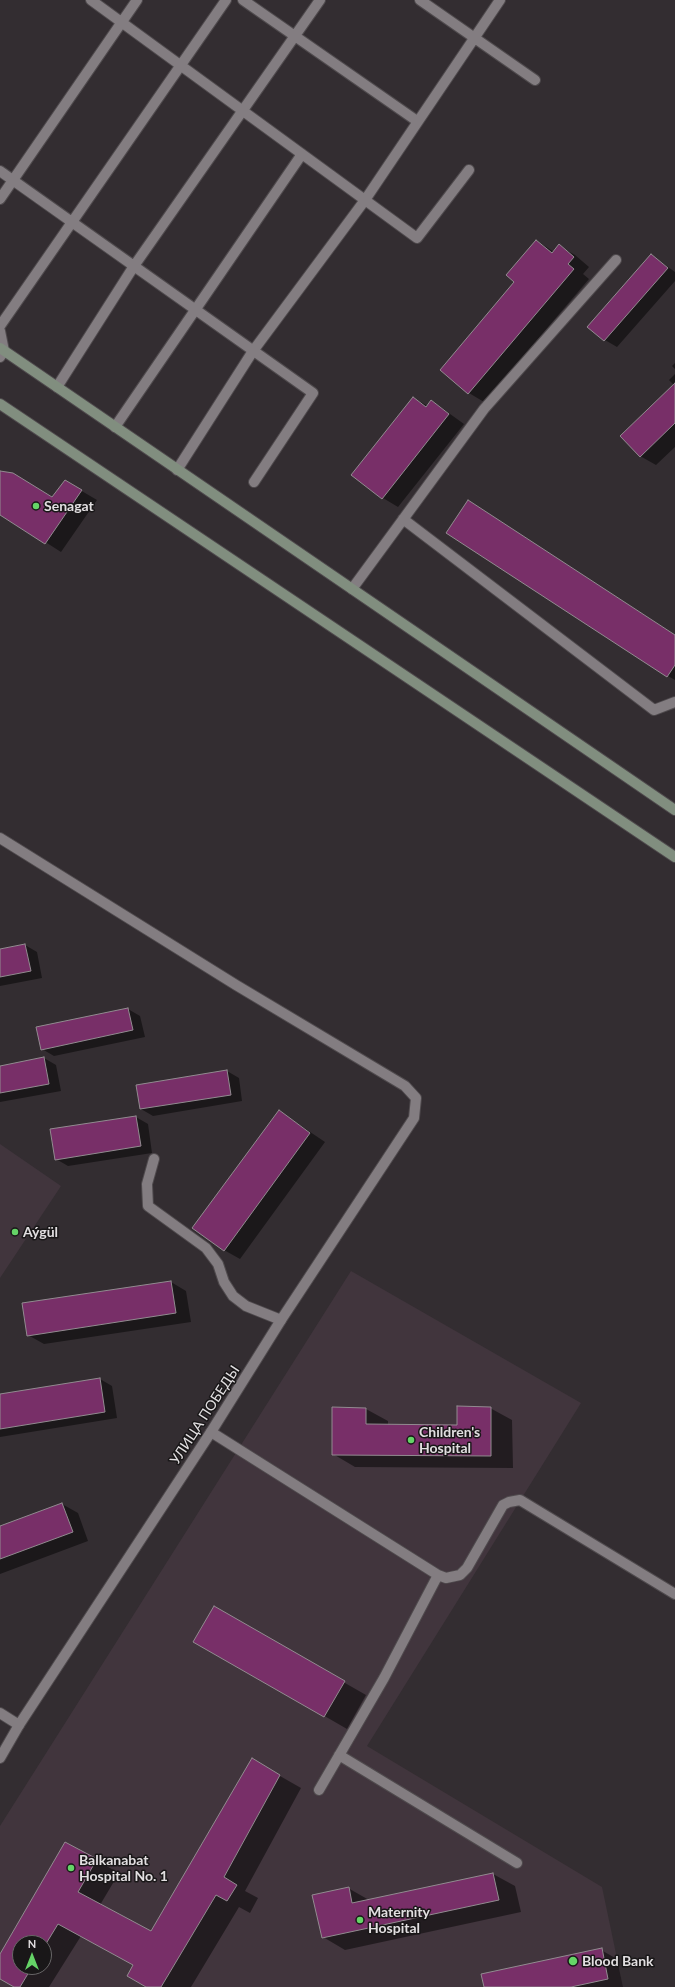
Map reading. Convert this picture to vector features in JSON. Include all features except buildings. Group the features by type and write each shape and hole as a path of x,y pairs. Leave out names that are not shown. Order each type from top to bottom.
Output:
{"main road":[{"path":"1,352 57,387 675,810"},
{"path":"0,404 675,857"}],"street":[{"path":"91,0 417,238 469,170"},
{"path":"0,199 137,0"},
{"path":"0,326 182,66 226,0"},
{"path":"243,0 417,121"},
{"path":"57,387 134,266 320,0"},
{"path":"420,0 535,80"},
{"path":"177,470 253,351 365,200 500,0"},
{"path":"114,427 302,154"},
{"path":"0,171 313,393 254,482"},
{"path":"352,589 484,409 616,260"},
{"path":"0,330 1,352"},
{"path":"403,520 654,710 675,702"},
{"name":"УЛИЦА ПОБЕДЫ","path":"0,838 236,985 405,1086 416,1098 414,1118 281,1320 211,1432 1,1753"},
{"path":"154,1159 146,1184 148,1206 206,1248 218,1264 224,1282 233,1296 246,1306 281,1320"},
{"path":"211,1432 438,1575 446,1578 452,1578 460,1575 467,1568 504,1505 509,1502 520,1500 675,1594"},
{"path":"319,1790 384,1678 438,1575"},
{"path":"0,1713 19,1725"},
{"path":"339,1755 517,1863"}],"shaded area":[{"name":"Aýgül","path":"0,1144 61,1186 0,1278"},
{"path":"351,1271 581,1403 367,1746 602,1887 623,1987 0,1987 0,1826"}],"place":[{"name":"Senagat","path":"36,506"},
{"name":"Aýgül","path":"15,1232"},
{"name":"Children's Hospital","path":"411,1440"},
{"name":"Balkanabat Hospital No. 1","path":"71,1868"},
{"name":"Maternity Hospital","path":"360,1920"},
{"name":"Blood Bank","path":"573,1961"}]}
